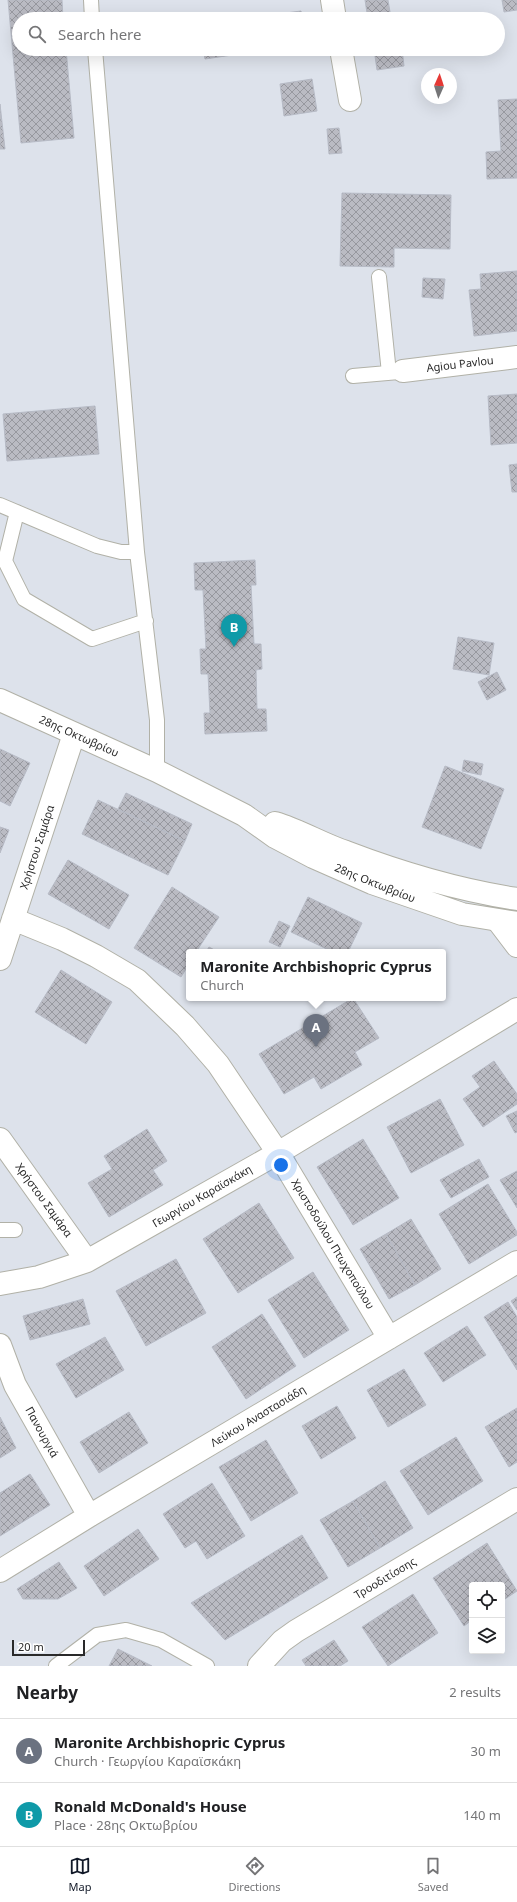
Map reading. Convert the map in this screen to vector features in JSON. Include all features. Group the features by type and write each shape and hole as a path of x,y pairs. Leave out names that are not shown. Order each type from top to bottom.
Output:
{"street":[{"path":"332,0 334,12"},
{"path":"342,56 350,100"},
{"name":"Agiou Pavlou","path":"396,372 517,357"},
{"name":"28ης Οκτωβρίου","path":"0,700 157,771 244,815 275,837 313,857 372,883 426,903 462,914 508,922"},
{"name":"Χρήστου Σαμάρα","path":"0,959 74,734"},
{"name":"28ης Οκτωβρίου","path":"244,815 283,826 344,852 393,869 479,893 517,899"},
{"name":"Χριστοδούλου Πτωχοπούλου","path":"13,919 62,939 137,980 185,1026 218,1064 278,1153 389,1338"},
{"path":"508,922 517,946"},
{"name":"Γεωργίου Καραϊσκάκη","path":"0,1284 39,1277 87,1261 278,1153 517,1009"},
{"name":"Χρήστου Σαμάρα","path":"0,1139 87,1261"},
{"name":"Λεύκου Αναστασιάδη","path":"0,1571 89,1516 517,1262"},
{"name":"Πανουργιά","path":"0,1345 15,1385 89,1516"},
{"name":"Τροοδιτίσσης","path":"259,1666 282,1641 296,1631 517,1499"}],"lane":[{"path":"91,0 92,12"},
{"path":"96,56 137,552 157,720 157,771"},
{"path":"353,376 396,372 380,277"},
{"path":"0,505 98,546 121,552 137,552"},
{"path":"17,512 5,562 24,599 92,639 146,621"},
{"path":"0,1230 15,1230"},
{"path":"56,1666 97,1635 126,1630 161,1640 206,1666"}],"building":[{"path":"8,0 62,0 63,12 12,12 12,44"},
{"path":"365,0 388,0 390,12 367,12"},
{"path":"502,0 517,0 517,10 504,12"},
{"path":"13,56 67,56 74,138 21,143"},
{"path":"204,56 225,56 205,59"},
{"path":"375,56 403,56 404,66 377,70"},
{"path":"312,79 317,111 284,116 280,84"},
{"path":"517,99 517,178 487,179 486,152 501,151 498,100"},
{"path":"0,104 5,149 0,149"},
{"path":"339,128 342,153 329,154 327,129"},
{"path":"342,193 451,195 450,249 394,248 394,267 340,266"},
{"path":"517,271 517,331 474,336 469,290 481,289 480,274"},
{"path":"423,278 445,279 443,299 422,297"},
{"path":"517,394 517,443 491,445 488,396"},
{"path":"95,406 99,454 7,461 3,414"},
{"path":"517,464 517,492 512,492 509,465"},
{"path":"255,560 256,585 251,585 254,644 261,644 262,669 256,670 257,709 266,709 267,731 205,734 204,713 210,713 208,674 201,674 200,649 206,649 203,590 195,590 194,563"},
{"path":"458,637 494,643 489,675 453,669"},
{"path":"497,672 506,690 487,700 478,682"},
{"path":"0,749 30,763 10,806 0,801"},
{"path":"464,760 483,764 481,775 462,771"},
{"path":"445,766 504,789 481,849 422,827"},
{"path":"126,793 192,824 185,841 118,809"},
{"path":"98,800 185,841 168,875 82,834"},
{"path":"0,827 9,830 0,853"},
{"path":"68,860 129,895 109,929 48,894"},
{"path":"172,887 219,917 198,949 186,949 186,969 181,977 134,948"},
{"path":"308,897 362,923 349,949 327,949 291,932"},
{"path":"279,921 290,926 280,947 269,942"},
{"path":"61,970 112,1002 86,1044 35,1012"},
{"path":"348,1001 355,1001 379,1038 355,1052 362,1065 321,1089 314,1077 284,1094 259,1054"},
{"path":"494,1061 517,1094 517,1104 483,1127 463,1099 480,1087 472,1076"},
{"path":"440,1099 464,1145 411,1173 387,1127"},
{"path":"517,1111 517,1132 515,1133 506,1116"},
{"path":"147,1129 167,1161 153,1170 163,1185 109,1217 88,1183 112,1169 104,1156"},
{"path":"363,1139 399,1198 353,1225 317,1167"},
{"path":"479,1159 489,1177 451,1198 440,1180"},
{"path":"517,1171 517,1208 500,1180"},
{"path":"488,1184 517,1232 517,1235 469,1264 439,1214"},
{"path":"259,1203 294,1258 238,1293 203,1239"},
{"path":"411,1219 441,1269 415,1285 386,1234"},
{"path":"386,1234 415,1285 389,1299 360,1249"},
{"path":"176,1259 206,1313 146,1346 116,1291"},
{"path":"313,1272 349,1330 304,1358 268,1300"},
{"path":"517,1297 517,1310 511,1301"},
{"path":"83,1299 90,1324 30,1340 23,1316"},
{"path":"508,1302 517,1317 517,1370 484,1317"},
{"path":"262,1314 296,1366 246,1399 212,1347"},
{"path":"467,1326 486,1355 443,1382 424,1353"},
{"path":"105,1337 124,1370 76,1398 56,1364"},
{"path":"404,1369 426,1405 388,1427 367,1390"},
{"path":"337,1406 356,1438 321,1459 302,1426"},
{"path":"517,1408 517,1462 509,1467 485,1427"},
{"path":"129,1412 148,1443 99,1473 80,1442"},
{"path":"0,1417 16,1448 0,1458"},
{"path":"456,1437 483,1481 428,1515 400,1471"},
{"path":"266,1440 298,1493 251,1521 219,1467"},
{"path":"30,1474 50,1505 0,1536 0,1493"},
{"path":"385,1481 413,1528 380,1548 353,1501"},
{"path":"212,1483 245,1536 207,1559 196,1541 185,1548 163,1514"},
{"path":"353,1501 380,1548 348,1567 320,1520"},
{"path":"138,1529 159,1559 104,1596 84,1566"},
{"path":"302,1535 328,1578 225,1640 191,1603"},
{"path":"487,1543 517,1591 505,1599 505,1582 469,1582 469,1622 464,1626 433,1578"},
{"path":"59,1562 77,1588 58,1599 23,1599 17,1589"},
{"path":"413,1594 438,1633 388,1666 362,1627"},
{"path":"334,1640 348,1661 340,1666 306,1666 302,1660"},
{"path":"118,1649 152,1666 109,1666"}],"place":[{"name":"Ronald McDonald's House","path":"234,647"},
{"name":"Maronite Archbishopric Cyprus","path":"316,1047"}]}
